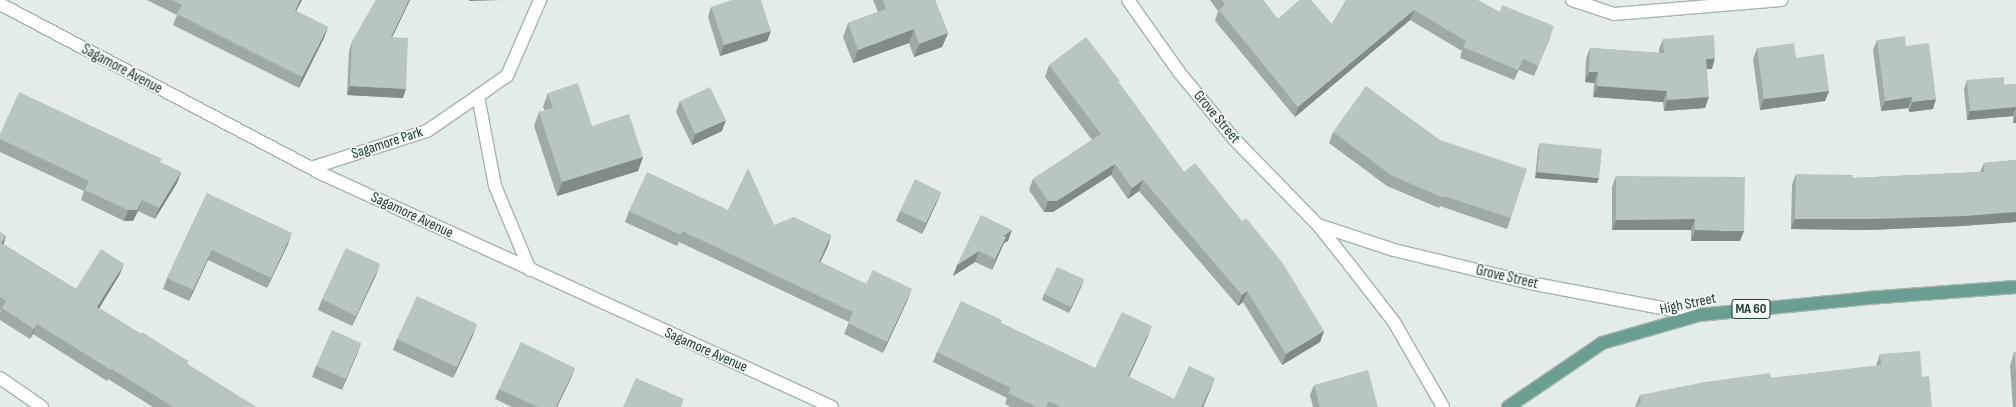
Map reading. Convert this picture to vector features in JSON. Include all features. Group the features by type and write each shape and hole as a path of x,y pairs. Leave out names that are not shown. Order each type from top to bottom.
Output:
{"main road":[{"name":"High Street","path":"1508,407 1602,343 1699,314 1868,298 2016,287"}],"street":[{"name":"Sagamore Park","path":"311,168 427,131 507,76 540,0"},
{"name":"Grove Street","path":"1128,0 1179,72 1234,139 1318,225 1394,322 1443,407"},
{"path":"1572,0 1614,14 1781,0"},
{"name":"Sagamore Avenue","path":"0,4 311,168 530,270 832,407"},
{"path":"478,96 495,186 530,270"},
{"name":"Grove Street","path":"1318,225 1394,250 1535,284 1699,314"},
{"path":"0,378 42,407"}],"building":[{"path":"172,0 300,0 295,11 328,27 302,77 177,14 182,5"},
{"path":"376,0 409,0 391,37 408,38 406,89 350,86 352,42"},
{"path":"732,0 761,0 771,31 724,45 711,7"},
{"path":"883,0 935,0 948,33 919,44 914,29 858,50 848,23 886,9"},
{"path":"1222,0 1263,0 1278,19 1299,0 1311,0 1332,24 1346,0 1478,0 1500,12 1502,5 1554,26 1538,66 1523,59 1518,70 1463,47 1466,41 1414,10 1298,107 1219,10 1225,5"},
{"path":"1714,35 1715,58 1706,59 1709,97 1667,100 1667,91 1597,86 1598,72 1589,72 1590,48 1664,53 1663,39"},
{"path":"1905,36 1906,46 1929,43 1936,99 1912,102 1912,97 1885,101 1877,40"},
{"path":"1086,37 1120,81 1118,82 1184,172 1195,163 1242,221 1246,218 1282,262 1324,331 1286,354 1247,291 1242,295 1143,180 1132,188 1115,164 1057,201 1048,201 1033,179 1101,134 1049,65"},
{"path":"1794,43 1796,58 1824,54 1829,91 1764,99 1757,48"},
{"path":"2004,77 2004,85 2016,84 2016,107 1970,111 1967,80"},
{"path":"578,83 592,126 629,114 643,157 562,182 539,112 553,108 548,93"},
{"path":"1366,86 1440,140 1527,169 1511,218 1444,196 1443,198 1391,175 1333,132"},
{"path":"710,87 726,120 695,134 680,101"},
{"path":"19,92 162,159 160,162 181,172 159,208 142,200 137,210 128,210 85,190 89,181 0,139 0,134"},
{"path":"1540,143 1602,149 1599,178 1537,172"},
{"path":"2016,160 2016,212 1965,216 1873,219 1795,219 1796,174 1853,175 1853,178 1984,172 1984,163"},
{"path":"748,168 774,225 794,217 831,235 819,262 866,284 873,270 912,289 887,342 848,323 853,312 682,231 681,235 629,211 647,172 728,210"},
{"path":"1616,176 1745,177 1744,231 1695,230 1695,219 1616,220"},
{"path":"915,179 941,192 926,223 900,211"},
{"path":"207,193 292,233 271,278 212,250 193,290 167,278"},
{"path":"981,215 1012,230 1003,236 1006,237 995,259 979,251 957,265"},
{"path":"0,232 6,236 1,243 76,289 101,249 124,264 97,307 141,334 142,332 188,361 187,364 256,407 173,407 37,324 34,329 2,308 6,301 0,297"},
{"path":"346,248 380,264 356,316 322,299"},
{"path":"1057,267 1084,279 1071,307 1044,294"},
{"path":"417,296 477,324 457,367 397,339"},
{"path":"961,301 1002,320 1001,323 1095,368 1122,312 1152,326 1128,376 1174,399 1189,366 1215,378 1202,406 1200,407 1061,407 1049,401 1046,407 1037,407 1008,393 1011,388 937,352"},
{"path":"332,330 361,343 346,379 316,366"},
{"path":"521,342 575,368 556,407 538,407 499,389"},
{"path":"1920,351 1922,377 1929,376 1932,407 1636,407 1641,402 1640,395 1705,382 1770,373 1771,378 1881,365 1880,354"},
{"path":"2014,352 2016,352 2016,372"},
{"path":"1368,370 1378,407 1320,407 1314,385"},
{"path":"636,378 684,399 681,407 623,407"}]}
